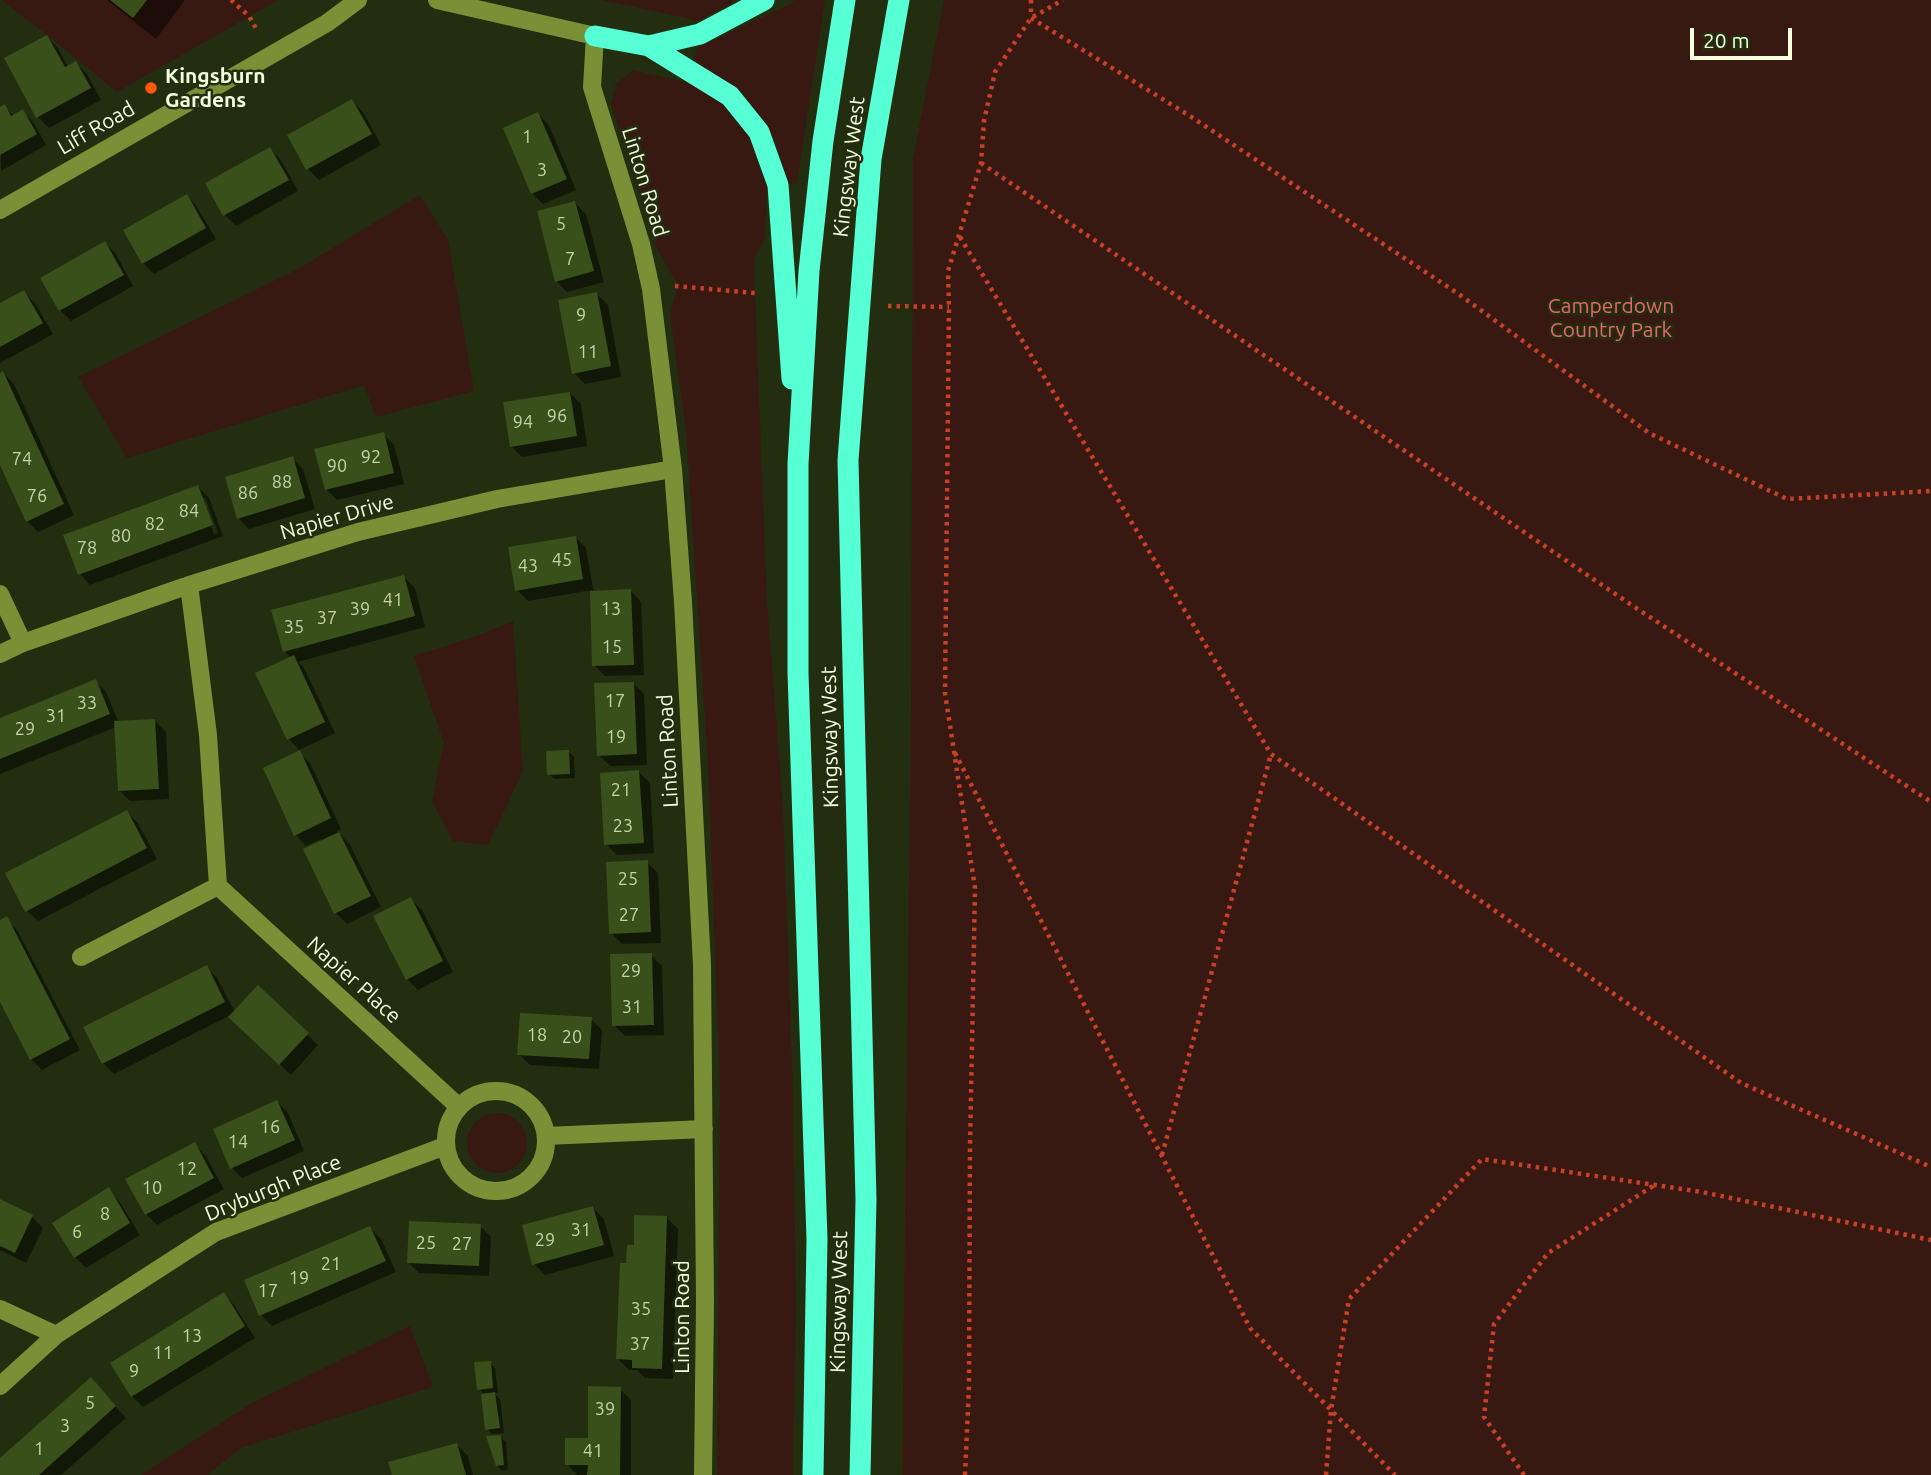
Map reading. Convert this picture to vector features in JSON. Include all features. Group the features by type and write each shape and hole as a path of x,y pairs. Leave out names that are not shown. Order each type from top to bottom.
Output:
{"highway":[{"path":"649,46 700,34 764,0"},
{"name":"Kingsway West","path":"813,1475 817,1239 798,673 798,464 812,245 823,141 845,0"},
{"name":"Kingsway West","path":"860,1475 866,1200 848,460 871,159 898,0"},
{"path":"596,36 649,46 730,96 759,132 778,185 798,464"}],"street":[{"name":"Liff Road","path":"0,209 327,23 358,0"},
{"path":"437,0 596,36"},
{"name":"Linton Road","path":"596,36 592,87 641,244 651,289 673,469 684,616 702,964 703,1475"},
{"name":"Napier Drive","path":"0,654 23,643 189,585 358,532 497,499 673,469"},
{"path":"81,957 218,886 208,735 189,585"},
{"path":"0,594 23,643"},
{"name":"Napier Place","path":"218,886 459,1107"},
{"path":"488,1092 512,1094 533,1107 542,1121 546,1136 543,1156 534,1174 519,1186 500,1191 480,1189 463,1180 451,1164 446,1146 446,1132 459,1107 472,1097 488,1092"},
{"path":"546,1136 704,1129"},
{"name":"Dryburgh Place","path":"0,1386 56,1335 216,1232 446,1146"},
{"path":"0,1309 56,1335"}],"path":[{"path":"231,0 249,16 271,54"},
{"path":"1031,0 1031,18"},
{"path":"965,1475 969,1386 975,888 945,693 948,271 981,163 984,121 995,72 1031,18 1063,0"},
{"path":"1031,18 1190,116 1460,295 1649,433 1787,499 1931,491"},
{"path":"981,163 1630,604 1931,802"},
{"path":"959,237 1271,754 1741,1083 1931,1167"},
{"path":"651,289 678,285 755,293"},
{"path":"888,306 949,307"},
{"path":"953,750 1250,1328 1395,1475"},
{"path":"1162,1156 1271,754"},
{"path":"1326,1475 1331,1410 1349,1299 1482,1159 1702,1192 1931,1240"},
{"path":"1524,1475 1484,1417 1494,1324 1548,1253 1654,1185"}],"green space":[{"path":"1,0 278,0 117,92"},
{"path":"602,0 736,0 699,21"},
{"path":"794,0 825,0 797,183 788,184 773,135 743,93 694,60 697,48"},
{"name":"Camperdown Country Park","path":"944,0 1931,0 1931,1475 902,1475 911,711 913,159"},
{"path":"633,70 689,83 724,103 750,136 767,187 765,238 754,259 767,602 783,806 793,1092 796,1309 793,1475 717,1475 720,1085 708,766 686,430 670,315 678,285 658,251 611,103 616,84"},
{"path":"420,195 448,240 474,391 376,417 364,385 127,458 78,377 298,269"},
{"path":"513,621 523,771 488,845 453,841 432,801 444,743 414,656 477,636"},
{"path":"497,1113 514,1118 522,1126 527,1143 522,1160 514,1168 497,1173 480,1168 472,1160 467,1143 472,1126 480,1118"},
{"path":"410,1326 433,1387 241,1448 207,1475 141,1475 252,1403"}],"building":[{"path":"110,0 147,0 133,18"},
{"path":"47,35 65,67 76,61 91,88 36,118 4,58"},
{"path":"352,99 372,134 306,170 287,135"},
{"path":"5,104 11,116 23,109 37,134 0,155 0,107"},
{"path":"538,112 567,179 531,194 503,128"},
{"path":"270,147 289,180 223,216 205,183"},
{"path":"187,194 206,228 142,264 123,230"},
{"path":"575,201 594,271 555,282 537,211"},
{"path":"105,241 124,275 59,311 40,278"},
{"path":"24,290 43,323 0,347 0,303"},
{"path":"597,292 611,366 572,374 558,300"},
{"path":"3,371 64,504 26,522 0,465 0,373"},
{"path":"570,392 577,436 510,447 503,402"},
{"path":"384,432 394,473 325,490 314,449"},
{"path":"293,456 305,498 237,519 225,477"},
{"path":"198,485 213,525 78,575 63,535"},
{"path":"576,536 583,579 515,591 508,547"},
{"path":"404,575 415,616 283,652 271,610"},
{"path":"631,589 634,665 592,666 590,591"},
{"path":"294,655 325,722 287,740 255,673"},
{"path":"96,679 110,714 0,759 0,718"},
{"path":"634,682 637,754 597,756 594,683"},
{"path":"155,719 159,789 118,791 114,721"},
{"path":"300,750 331,818 294,836 263,768"},
{"path":"569,750 570,774 547,775 546,751"},
{"path":"639,770 644,843 604,845 600,773"},
{"path":"127,810 147,848 25,912 5,873"},
{"path":"339,832 371,896 334,914 303,849"},
{"path":"648,860 651,932 609,934 606,862"},
{"path":"411,897 443,961 406,980 373,916"},
{"path":"7,916 70,1039 30,1060 0,1002 0,920"},
{"path":"652,953 654,1025 612,1026 610,954"},
{"path":"207,965 225,1002 102,1064 83,1027"},
{"path":"258,985 309,1033 279,1065 228,1017"},
{"path":"520,1013 592,1017 589,1059 517,1055"},
{"path":"277,1100 295,1140 230,1169 213,1129"},
{"path":"195,1142 214,1178 145,1215 125,1179"},
{"path":"109,1187 130,1223 74,1258 52,1223"},
{"path":"0,1199 33,1215 15,1253 0,1246"},
{"path":"593,1206 604,1245 532,1265 522,1225"},
{"path":"634,1215 667,1216 662,1369 632,1368 632,1360 616,1359 620,1263 626,1263 627,1245 634,1245"},
{"path":"409,1221 481,1224 479,1266 407,1263"},
{"path":"370,1226 386,1261 259,1316 244,1280"},
{"path":"224,1292 245,1326 131,1397 110,1363"},
{"path":"491,1361 493,1388 477,1390 474,1362"},
{"path":"91,1377 116,1406 39,1475 0,1475 0,1458"},
{"path":"588,1386 621,1387 620,1475 587,1475 588,1465 565,1465 565,1438 588,1438"},
{"path":"495,1392 500,1428 485,1430 481,1394"},
{"path":"501,1435 504,1465 496,1466 486,1436"},
{"path":"457,1443 466,1475 392,1475 388,1462"}],"place":[{"name":"Kingsburn Gardens","path":"151,88"}]}
